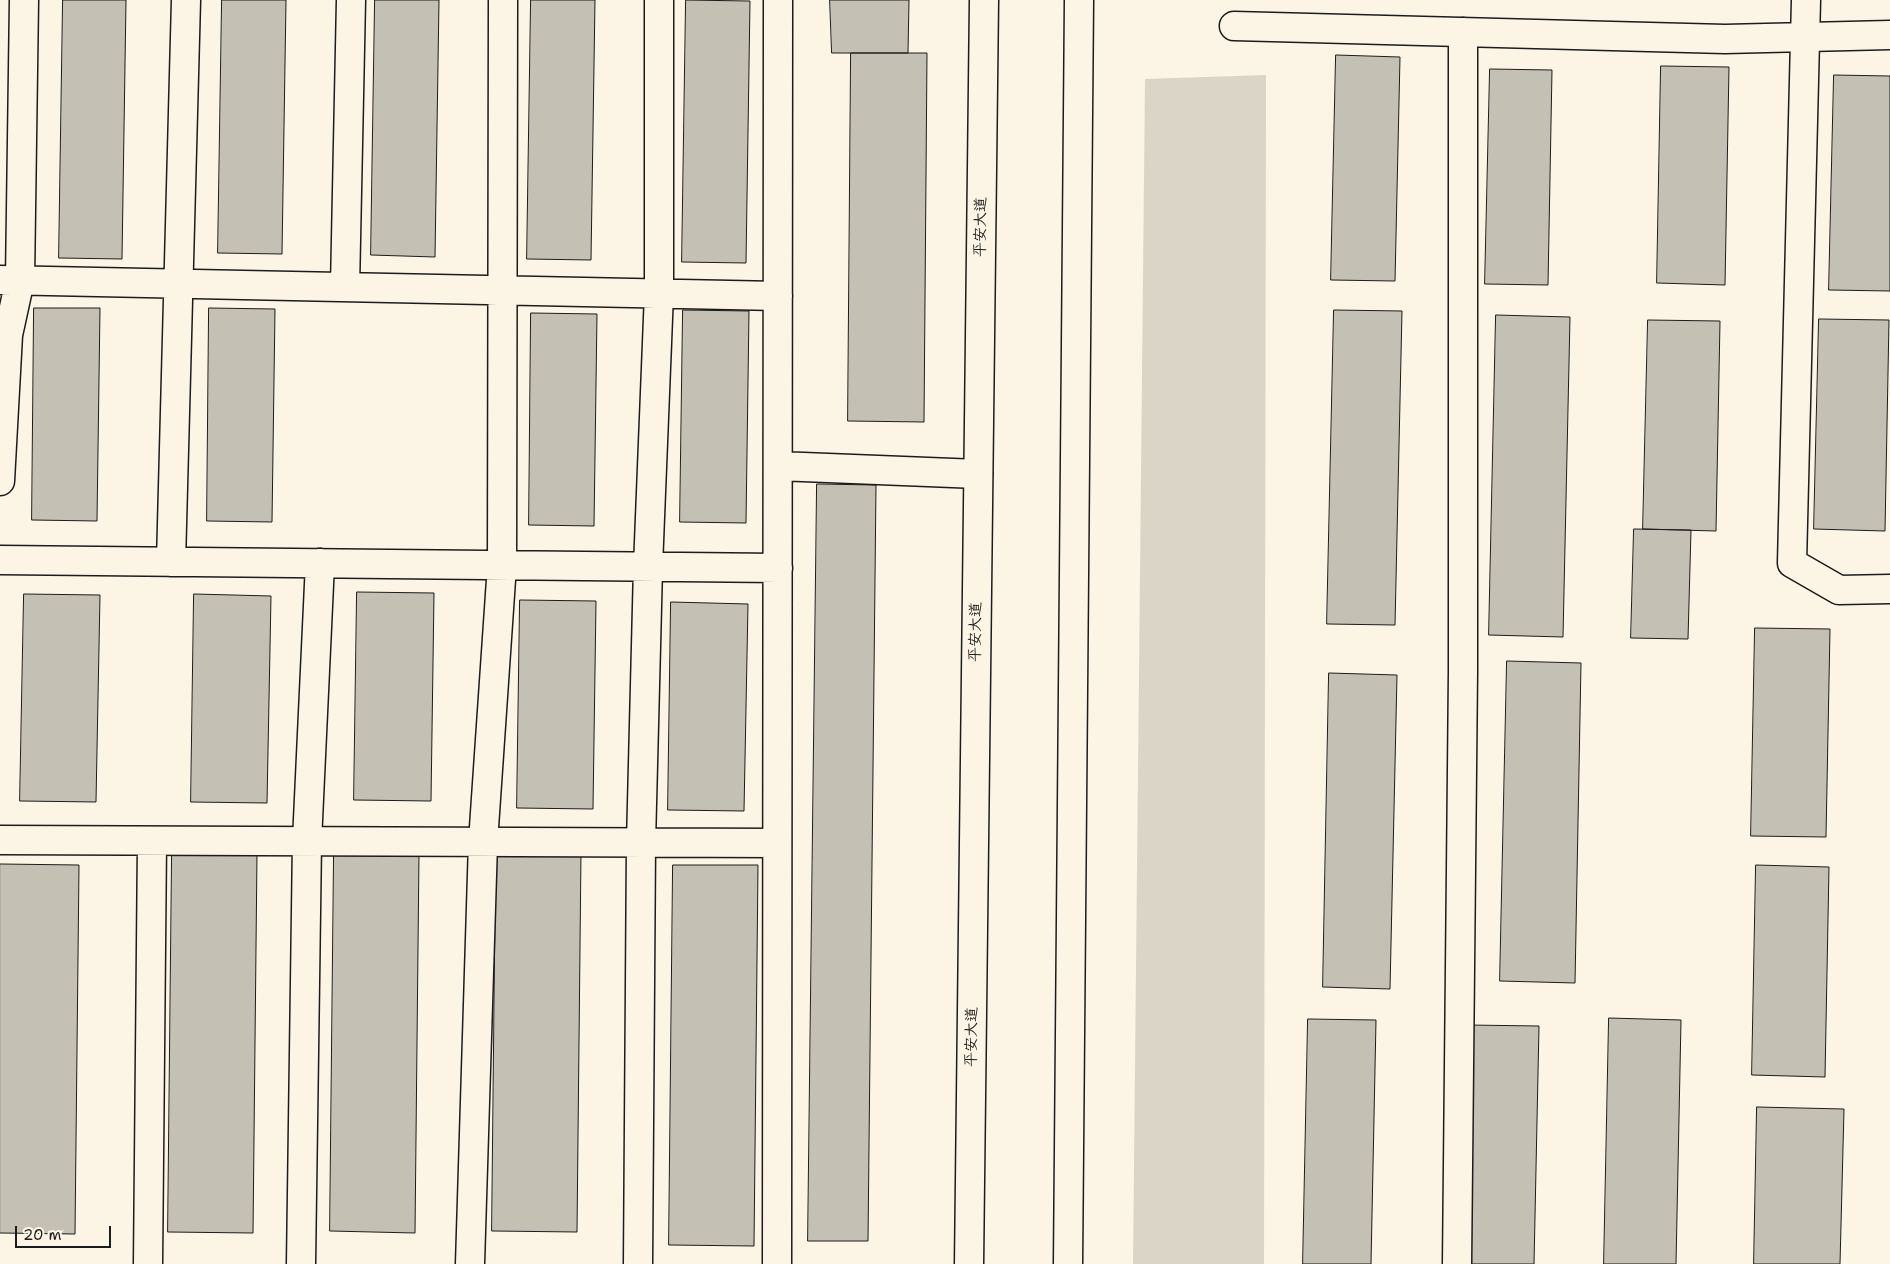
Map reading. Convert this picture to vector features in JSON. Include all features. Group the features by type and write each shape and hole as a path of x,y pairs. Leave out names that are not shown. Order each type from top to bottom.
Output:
{"main road":[{"path":"0,481 24,0"},
{"path":"171,562 186,0"},
{"path":"345,287 351,0"},
{"path":"470,1264 483,842 502,566 503,0"},
{"path":"638,1264 641,842 648,567 659,293 659,0"},
{"path":"776,1264 778,0"},
{"name":"平安大道","path":"969,1264 984,0"},
{"path":"1068,1264 1079,0"},
{"path":"1806,0 1792,563 1839,590 1890,590"},
{"path":"1234,26 1725,39 1890,35"},
{"path":"1458,1264 1463,671 1463,32"},
{"path":"10,280 778,296"},
{"path":"778,466 978,474"},
{"path":"0,560 778,568"},
{"path":"301,1264 307,841 320,564"},
{"path":"0,840 777,843"},
{"path":"148,1264 152,841"}],"shaded area":[{"path":"1266,75 1264,1264 1133,1264 1145,79"}],"building":[{"path":"63,0 126,0 122,259 59,258"},
{"path":"222,0 286,0 282,254 218,253"},
{"path":"375,0 439,0 435,257 371,255"},
{"path":"531,0 595,0 591,260 527,259"},
{"path":"686,0 750,1 746,263 682,262"},
{"path":"830,0 909,0 908,53 832,53"},
{"path":"851,53 927,53 924,422 848,421"},
{"path":"1336,55 1400,57 1395,281 1331,280"},
{"path":"1661,66 1729,67 1725,285 1657,283"},
{"path":"1490,69 1552,70 1548,285 1485,284"},
{"path":"1834,75 1890,76 1890,291 1829,290"},
{"path":"34,308 100,308 97,521 32,520"},
{"path":"209,308 275,309 272,522 207,521"},
{"path":"683,310 749,311 746,523 680,522"},
{"path":"1334,310 1402,311 1395,625 1327,624"},
{"path":"531,313 597,314 594,526 529,525"},
{"path":"1496,315 1570,317 1563,637 1489,635"},
{"path":"1819,319 1889,320 1885,531 1814,529"},
{"path":"1648,320 1720,321 1716,531 1643,529"},
{"path":"817,484 876,485 868,1241 808,1241"},
{"path":"1634,529 1691,530 1688,639 1631,638"},
{"path":"357,592 434,593 431,801 354,800"},
{"path":"24,594 100,595 96,802 20,801"},
{"path":"194,594 271,596 267,803 191,802"},
{"path":"520,600 596,601 593,809 517,808"},
{"path":"671,602 748,604 744,811 668,810"},
{"path":"1755,628 1830,629 1826,837 1751,836"},
{"path":"1507,661 1581,663 1575,983 1500,981"},
{"path":"1329,673 1397,675 1390,989 1323,987"},
{"path":"334,851 419,853 415,1233 330,1231"},
{"path":"496,851 581,852 577,1232 492,1231"},
{"path":"172,852 257,853 253,1233 168,1232"},
{"path":"0,864 79,865 75,1234 0,1233"},
{"path":"673,865 758,865 754,1246 669,1245"},
{"path":"1756,865 1829,867 1825,1077 1752,1075"},
{"path":"1609,1018 1681,1020 1676,1264 1604,1264"},
{"path":"1308,1019 1376,1020 1371,1264 1303,1264"},
{"path":"1467,1025 1539,1026 1534,1264 1462,1264"},
{"path":"1757,1107 1844,1109 1840,1264 1754,1264"}]}
